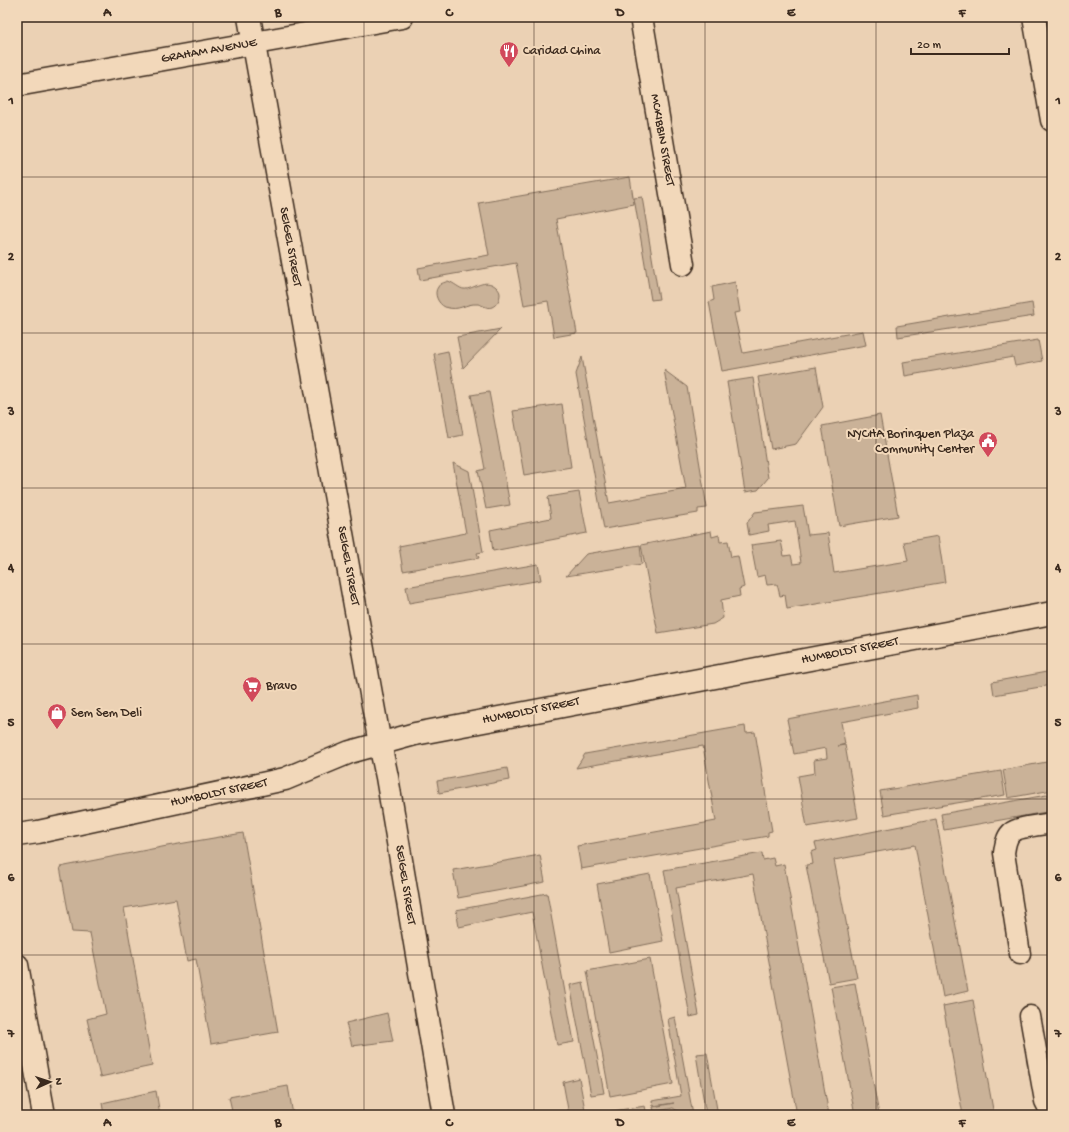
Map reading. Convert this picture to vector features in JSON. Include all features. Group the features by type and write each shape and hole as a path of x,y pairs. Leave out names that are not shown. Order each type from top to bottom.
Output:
{"street":[{"name":"SEIGEL STREET","path":"249,17 380,744 390,792 444,1115"},
{"name":"GRAHAM AVENUE","path":"17,85 402,17"},
{"name":"MCKIBBIN STREET","path":"641,17 684,264"},
{"path":"1034,17 1052,120"},
{"name":"HUMBOLDT STREET","path":"17,834 46,830 285,779 350,752 415,734 1052,613"},
{"path":"17,964 44,1115"}],"lane":[{"path":"1020,954 1004,853 1006,841 1012,832 1018,829 1052,823"},
{"path":"1030,1016 1045,1101 1052,1115"}],"shaded area":[{"path":"630,177 634,204 556,219 577,333 554,337 548,301 524,305 516,263 420,280 418,268 489,255 479,203"},
{"path":"642,197 659,299 651,300 634,198"},
{"path":"448,281 464,289 488,283 492,284 499,291 499,300 492,307 478,304 458,308 442,306 438,301 436,292 440,285"},
{"path":"735,282 740,312 734,313 743,353 863,331 866,345 722,371 709,302 714,300 712,287"},
{"path":"1032,303 1034,316 898,337 897,326"},
{"path":"501,329 463,368 457,337"},
{"path":"1038,340 1042,361 1015,366 1013,357 905,376 903,362"},
{"path":"448,351 463,435 449,438 434,354"},
{"path":"582,357 609,503 686,489 664,370 687,387 707,508 698,509 698,513 604,529 576,374"},
{"path":"816,367 823,407 796,444 771,449 758,377"},
{"path":"753,378 768,478 758,490 745,492 727,382"},
{"path":"489,392 510,505 486,509 478,471 485,469 471,395"},
{"path":"562,404 571,467 524,475 513,411"},
{"path":"880,415 898,516 839,526 822,426"},
{"path":"453,463 469,471 483,552 477,553 479,558 403,571 399,546 466,533"},
{"path":"579,492 587,533 493,551 490,530 551,518 548,497"},
{"path":"803,506 808,535 828,533 834,573 908,561 904,542 938,536 945,582 787,609 785,595 780,596 777,584 767,585 765,575 757,577 751,545 781,541 784,556 791,555 793,564 801,563 795,521 768,525 769,531 749,535 747,523 755,512"},
{"path":"711,531 712,537 719,535 720,542 728,541 731,557 738,556 744,587 739,589 740,596 721,600 723,618 713,624 658,633 641,545"},
{"path":"640,545 642,564 566,576 586,554"},
{"path":"538,564 541,580 409,603 406,587"},
{"path":"1052,671 1052,685 994,695 992,682"},
{"path":"917,695 918,708 841,722 845,744 838,746 845,745 858,818 807,827 798,776 815,773 814,760 827,758 826,748 794,754 787,719"},
{"path":"745,726 746,733 755,732 772,831 768,832 768,836 581,869 577,846 716,821 703,746 576,768 585,754"},
{"path":"1052,761 1052,790 1008,798 1003,770"},
{"path":"507,768 509,780 439,793 437,781"},
{"path":"1001,771 1005,795 884,815 880,791"},
{"path":"1052,794 1052,811 944,830 941,814"},
{"path":"936,819 968,991 943,997 915,845 834,860 857,978 829,983 806,865 813,864 811,852 817,850 815,843"},
{"path":"243,833 278,1032 211,1044 196,959 187,961 176,899 124,908 152,1066 100,1077 87,1019 106,1014 90,933 72,932 60,867"},
{"path":"762,853 763,860 773,858 775,866 784,864 829,1115 797,1115 753,874 676,888 699,1015 690,1017 664,870"},
{"path":"540,855 545,882 458,898 453,870"},
{"path":"650,874 663,941 609,952 597,884"},
{"path":"547,893 574,1042 557,1045 532,912 459,927 456,910"},
{"path":"650,959 673,1084 610,1096 587,971"},
{"path":"583,982 604,1093 591,1095 570,985"},
{"path":"855,983 879,1115 855,1115 831,987"},
{"path":"973,1000 994,1115 963,1115 943,1006"},
{"path":"387,1013 393,1041 352,1046 346,1023"},
{"path":"675,1017 693,1115 684,1115 673,1108 654,1112 653,1107 674,1103 653,1106 652,1101 681,1096 668,1019"},
{"path":"707,1053 718,1115 706,1115 696,1054"},
{"path":"579,1078 586,1115 569,1115 563,1082"},
{"path":"288,1086 293,1115 233,1115 229,1097"},
{"path":"156,1091 160,1115 104,1115 102,1103"},
{"path":"645,1106 647,1115 594,1115 594,1114"}],"place":[{"name":"Caridad China","path":"509,68"},
{"name":"NYCHA Borinquen Plaza Community Center","path":"988,458"},
{"name":"Bravo","path":"252,703"},
{"name":"Sem Sem Deli","path":"57,730"}]}
